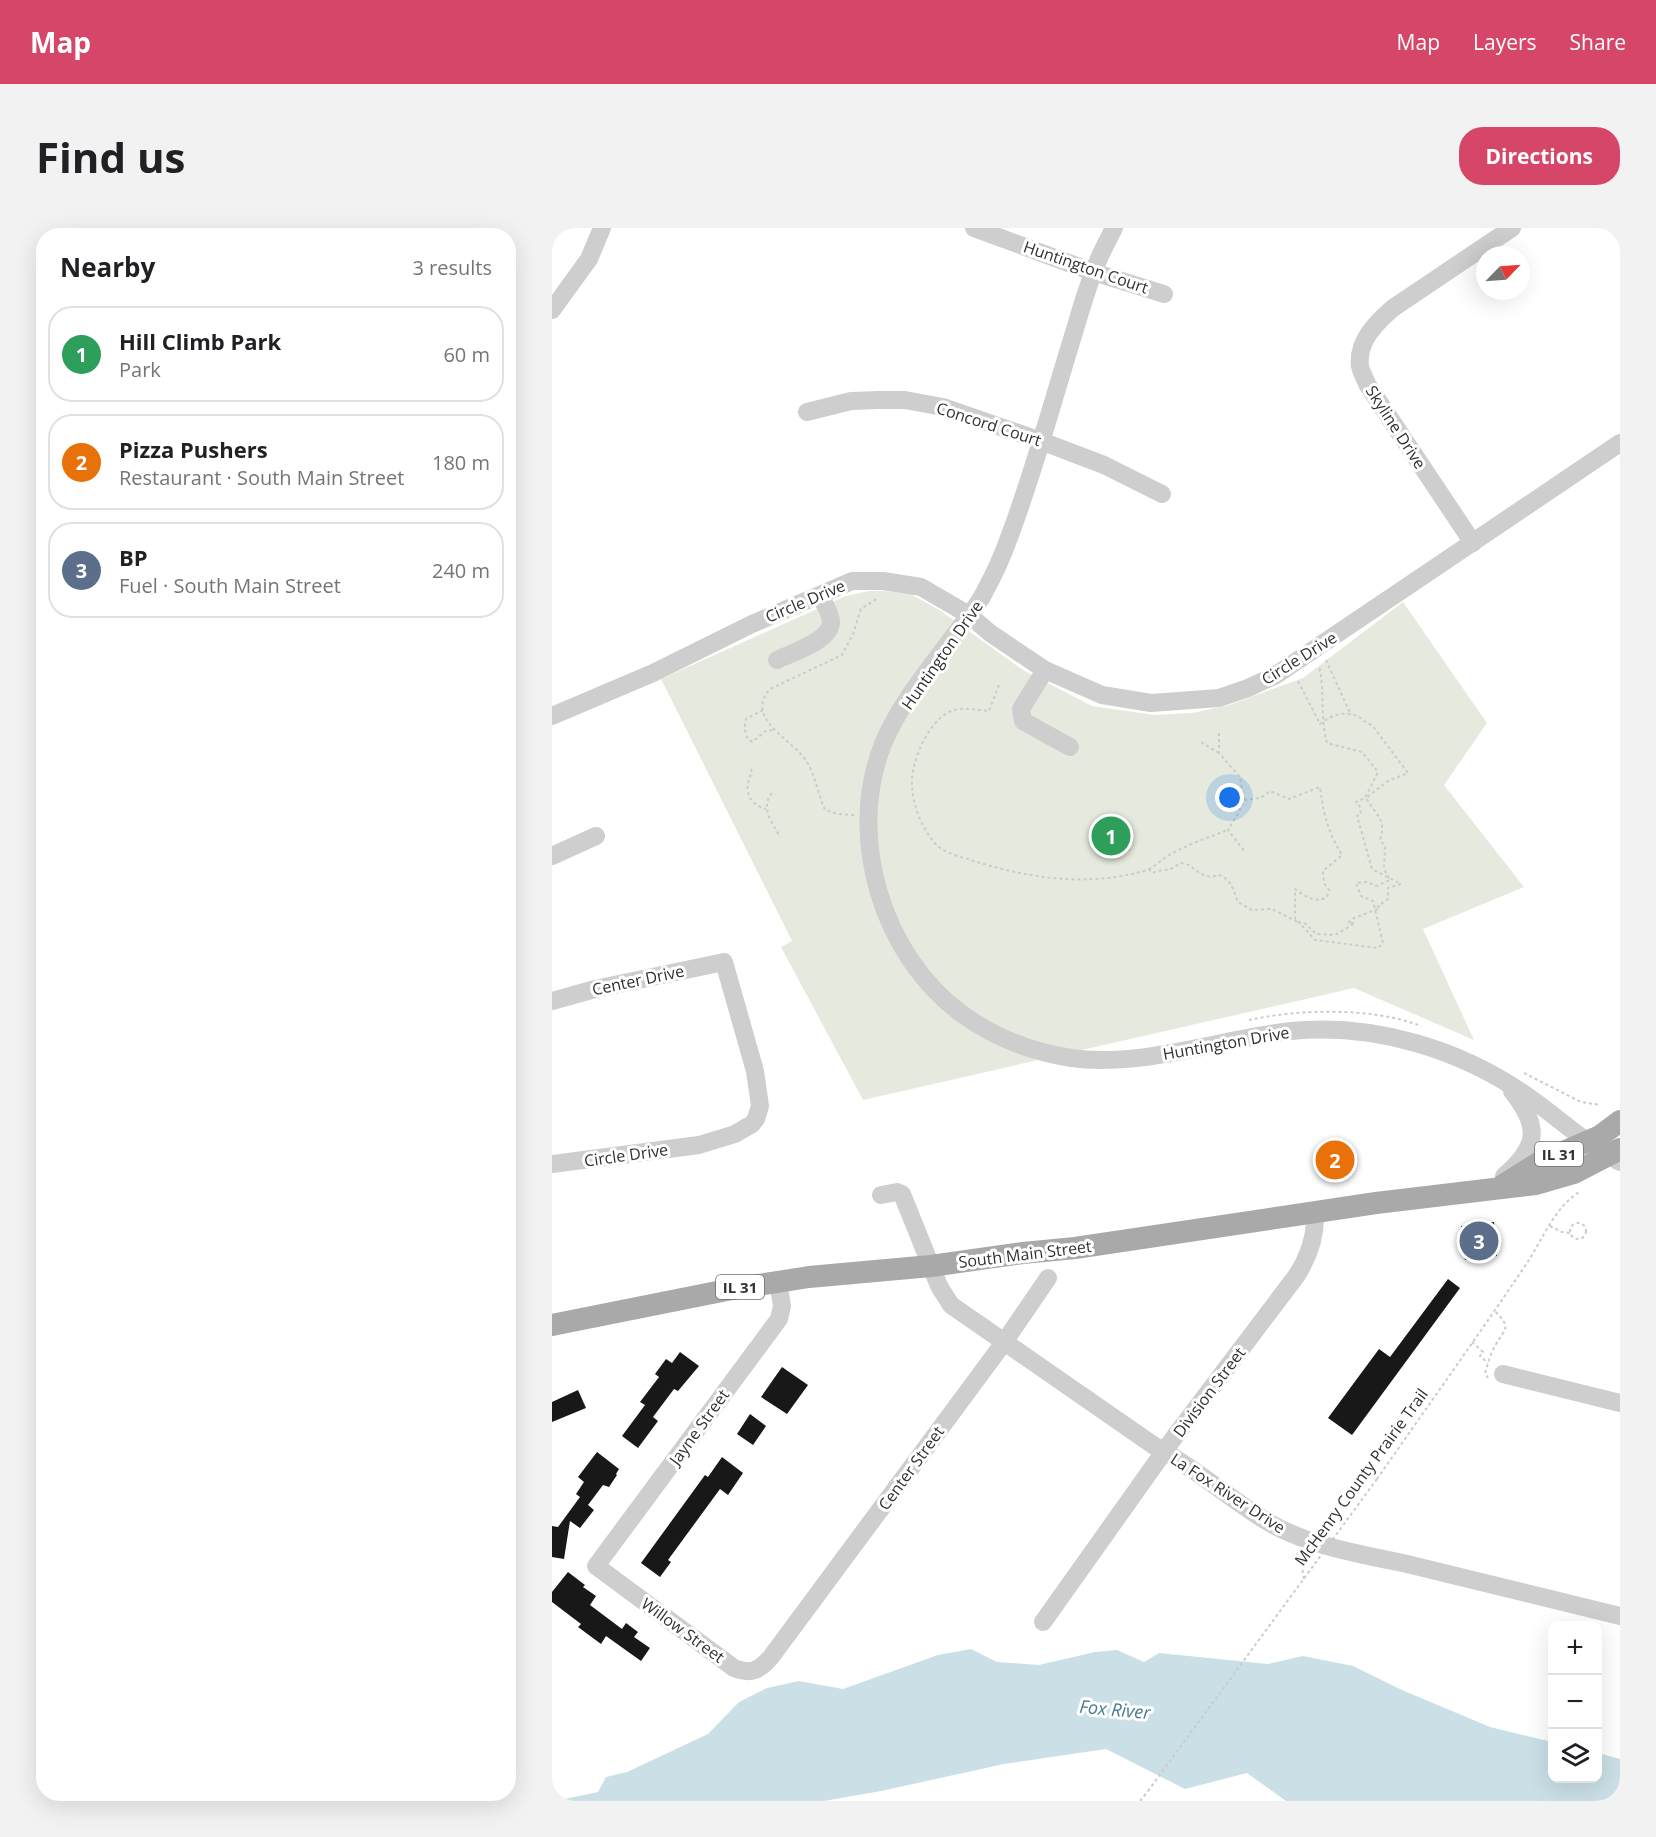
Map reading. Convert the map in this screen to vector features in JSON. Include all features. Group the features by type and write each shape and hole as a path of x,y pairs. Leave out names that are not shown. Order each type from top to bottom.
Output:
{"main road":[{"name":"IL 31","path":"1493,1189 1540,1162 1600,1136 1620,1121"},
{"name":"IL 31","path":"1493,1189 1536,1184 1574,1173 1616,1156"},
{"name":"South Main Street","path":"552,1325 716,1292 809,1277 931,1266 1075,1248 1376,1203 1493,1189"}],"street":[{"path":"552,310 589,259 602,228"},
{"name":"Huntington Court","path":"974,228 1093,272 1164,294"},
{"name":"Huntington Drive","path":"1114,228 1093,272 1010,536 984,595 912,693 884,743 871,790 867,835 876,885 893,929 921,974 960,1013 1008,1041 1030,1049 1066,1057 1098,1060 1135,1058 1228,1040 1291,1031 1323,1029 1377,1034 1446,1052 1482,1069 1526,1095 1587,1141"},
{"name":"Skyline Drive","path":"1473,543 1367,384 1360,365 1368,333 1392,308 1512,228"},
{"name":"Concord Court","path":"807,412 852,401 905,400 943,407 1104,465 1162,494"},
{"name":"Circle Drive","path":"552,716 653,673 752,624 852,581 883,581 921,587 969,615 990,633 1045,670 1102,695 1150,703 1219,698 1275,675 1620,443"},
{"path":"777,660 812,644 828,632 831,622 820,596"},
{"path":"1045,670 1020,710 1023,721 1070,747"},
{"path":"552,856 596,836"},
{"name":"Circle Drive","path":"552,1164 699,1145 724,1139 746,1129 756,1119 760,1106 755,1071 724,962"},
{"name":"Center Drive","path":"552,1001 595,989 724,962"},
{"path":"1493,1189 1526,1154 1532,1130 1525,1107 1505,1082"},
{"path":"1587,1141 1616,1156"},
{"name":"La Fox River Drive","path":"881,1195 897,1192 902,1194 947,1301 1153,1445 1182,1461 1264,1520 1296,1536 1368,1556 1620,1616"},
{"name":"Division Street","path":"1043,1622 1297,1275 1307,1258 1316,1224 1315,1213"},
{"name":"Center Street","path":"771,1657 1005,1341 1048,1278"},
{"name":"Jayne Street","path":"596,1566 778,1319 782,1306 778,1282"},
{"path":"1495,1372 1620,1403"},
{"name":"Willow Street","path":"596,1566 734,1668 747,1672 754,1671 765,1665 771,1657"}],"path":[{"path":"856,815 838,814 825,810 806,761 793,746 773,730 766,720 762,703 764,695 770,689 842,654 854,634 861,609 880,597"},
{"path":"1325,657 1351,715"},
{"path":"1149,869 1152,873 1169,870 1181,863 1189,865 1201,874 1211,877 1219,875 1231,884 1238,902 1252,910 1272,909 1306,924 1316,934 1335,935 1355,923 1348,923 1352,919 1380,908 1379,903 1388,898 1388,888 1401,884 1372,869 1357,816 1360,814 1359,804 1356,802 1365,798 1378,772 1362,752 1327,743 1322,678 1318,662"},
{"path":"1296,677 1320,724 1327,717 1337,714 1359,717 1365,723 1372,725 1408,773 1388,781 1366,798 1382,821 1384,829 1380,840 1386,846 1384,868 1389,878"},
{"path":"999,685 989,711 965,709 948,712 929,731 917,755 911,785 917,813 934,842 951,854 1009,872 1059,880 1117,876 1149,869 1182,849 1228,830 1244,800 1240,777 1219,753 1201,742"},
{"path":"763,710 746,719 744,727 749,740 752,742 766,731 773,730"},
{"path":"1219,733 1219,753"},
{"path":"751,769 748,780 751,800 756,806 766,809"},
{"path":"1244,800 1261,798 1270,791 1289,799 1320,787 1323,815 1342,855 1323,872 1324,883 1329,890 1327,897 1321,901 1309,898 1295,889 1295,918 1315,940 1378,948 1383,943 1373,901 1361,896 1356,883 1368,882 1377,886 1390,880 1389,878"},
{"path":"772,793 766,809 780,837"},
{"path":"1228,830 1245,852"},
{"path":"1240,1022 1295,1013 1322,1012 1370,1014 1423,1027"},
{"path":"1520,1071 1587,1104 1601,1105"},
{"name":"McHenry County Prairie Trail","path":"1140,1801 1377,1479 1494,1310 1550,1226 1558,1210 1583,1190"},
{"path":"1550,1226 1580,1239 1585,1231 1577,1224 1572,1226 1570,1233"},
{"path":"1494,1310 1506,1326 1505,1333 1494,1346 1495,1372"},
{"path":"1472,1342 1483,1352 1480,1356 1495,1372"},
{"path":"1296,1536 1296,1551 1301,1561 1304,1579"}],"shaded area":[{"path":"869,591 912,595 941,611 1023,670 1092,706 1154,715 1192,713 1229,705 1303,678 1403,602 1487,723 1444,785 1524,887 1423,929 1474,1040 1354,988 863,1100 781,947 792,941 661,679 846,596"}],"water":[{"name":"Fox River","path":"971,1649 997,1662 1039,1665 1095,1652 1117,1650 1144,1662 1159,1653 1268,1664 1303,1656 1353,1666 1402,1690 1490,1727 1548,1741 1548,1783 1602,1783 1602,1754 1620,1759 1620,1801 1286,1801 1247,1773 1185,1789 1106,1749 1004,1764 824,1801 555,1801 598,1792 606,1777 627,1772 708,1734 739,1702 767,1688 799,1681 843,1689 938,1655"}],"building":[{"path":"1494,1222 1497,1256 1465,1260 1461,1226"},
{"path":"1448,1279 1460,1288 1352,1435 1328,1418 1379,1349 1390,1357"},
{"path":"680,1352 699,1366 678,1391 674,1389 653,1417 658,1421 638,1448 622,1436 645,1405 640,1402 659,1377 655,1374 666,1359 672,1363"},
{"path":"782,1367 808,1385 787,1414 761,1397"},
{"path":"578,1390 586,1408 552,1422 552,1402"},
{"path":"750,1414 766,1426 753,1445 737,1434"},
{"path":"597,1452 619,1469 617,1475 609,1487 603,1485 588,1505 594,1510 580,1528 570,1521 564,1559 552,1557 552,1526 558,1527 580,1497 576,1494 584,1482 578,1477"},
{"path":"722,1457 743,1473 728,1495 720,1489 668,1560 671,1562 660,1577 641,1563 705,1475 708,1477"},
{"path":"568,1572 596,1596 590,1605 622,1629 626,1623 638,1632 634,1637 650,1648 641,1661 606,1636 601,1644 578,1627 581,1624 552,1602 552,1592"}],"place":[{"name":"Hill Climb Park","path":"1111,836"},
{"name":"Pizza Pushers","path":"1335,1160"},
{"name":"BP","path":"1479,1241"}]}
